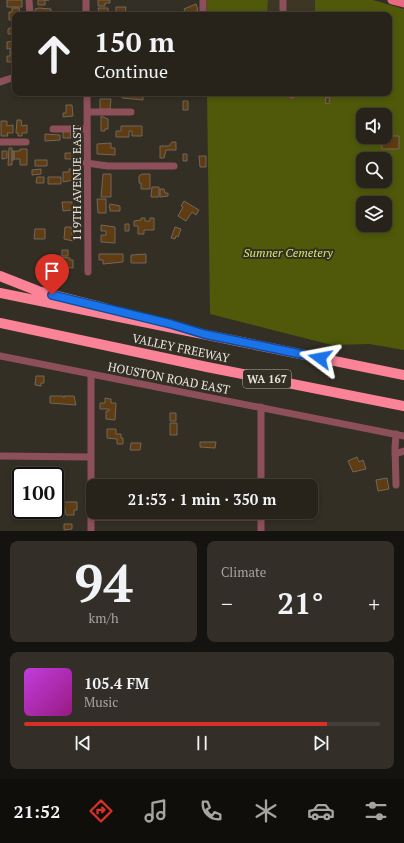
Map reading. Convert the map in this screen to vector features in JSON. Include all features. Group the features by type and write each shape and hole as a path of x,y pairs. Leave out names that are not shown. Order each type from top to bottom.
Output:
{"highway":[{"path":"0,276 38,291 159,321 204,334"},
{"name":"VALLEY FREEWAY","path":"0,293 404,375"},
{"name":"VALLEY FREEWAY","path":"0,323 130,351 404,406"},
{"path":"0,330 130,351"}],"street":[{"path":"29,0 30,12"},
{"path":"86,0 86,12"},
{"path":"203,0 203,12"},
{"path":"283,12 284,0"},
{"path":"0,82 12,78"},
{"name":"119TH AVENUE EAST","path":"86,96 88,272"},
{"path":"86,112 131,112"},
{"path":"54,129 86,129"},
{"path":"0,142 26,142"},
{"path":"86,163 108,166 174,166"},
{"name":"HOUSTON ROAD EAST","path":"0,356 400,435"},
{"path":"91,374 91,479"},
{"path":"261,407 261,479"},
{"path":"396,485 395,454 400,435"},
{"path":"395,454 404,451"},
{"path":"0,456 91,457"},
{"path":"396,476 404,476"},
{"path":"90,519 90,531"},
{"path":"261,519 261,531"}],"shaded area":[{"path":"268,0 315,0 315,12 267,12"}],"green space":[{"path":"207,0 268,0 267,12 207,12"},
{"name":"Sumner Cemetery","path":"315,0 373,0 404,9 404,350 369,344 332,345 210,314 207,96 392,96 392,12 315,12"}],"building":[{"path":"7,0 22,0 22,7 7,7"},
{"path":"38,0 45,0 45,5 38,5"},
{"path":"98,0 110,0 110,3 105,3 105,6 98,6"},
{"path":"196,4 198,10 193,12 185,12 184,9"},
{"path":"116,7 126,7 125,12 116,12"},
{"path":"12,8 19,8 20,12 12,12"},
{"path":"98,8 108,8 108,12 99,12"},
{"path":"35,9 51,9 51,12 35,12"},
{"path":"9,12 12,12 12,20 9,20"},
{"path":"12,27 12,34 8,34 8,29"},
{"path":"12,41 12,48 7,49 7,42"},
{"path":"10,50 12,50 12,62 7,62 7,56 10,56"},
{"path":"122,96 143,96 143,100 122,98"},
{"path":"326,97 330,98 329,104 325,103"},
{"path":"100,99 111,99 110,109 100,109"},
{"path":"183,101 188,101 188,110 183,110"},
{"path":"66,105 72,105 73,116 63,117 63,113 66,113"},
{"path":"101,116 108,119 108,129 105,129 105,131 101,131"},
{"path":"17,120 21,120 22,126 27,125 27,133 22,133 22,136 18,136 18,133 16,133"},
{"path":"1,121 7,121 7,126 13,125 13,133 7,133 8,136 1,136"},
{"path":"121,126 142,126 142,136 132,136 132,131 129,131 129,137 116,137 116,131 121,131"},
{"path":"63,131 70,131 71,138 63,138"},
{"path":"45,134 60,135 60,140 45,141"},
{"path":"392,136 399,136 399,149 382,149 382,144 392,144"},
{"path":"172,142 176,142 176,150 166,150 164,158 160,158 160,146 169,146"},
{"path":"111,143 111,148 115,148 115,155 97,154 97,144"},
{"path":"9,148 12,148 12,165 8,165"},
{"path":"20,149 27,149 27,165 20,165 20,159 14,159 14,151 20,151"},
{"path":"2,151 7,151 7,158 2,159"},
{"path":"12,151 14,151 14,160 12,160"},
{"path":"65,153 73,153 73,159 65,159"},
{"path":"183,154 187,154 187,161 183,161"},
{"path":"199,156 206,156 206,167 200,167"},
{"path":"35,160 47,160 47,166 35,166"},
{"path":"41,169 41,174 32,175 32,170"},
{"path":"69,169 75,169 73,180 63,182 63,172 69,172"},
{"path":"103,174 111,174 111,197 101,197"},
{"path":"142,174 150,174 150,189 141,189 139,176"},
{"path":"37,177 44,177 44,183 36,183"},
{"path":"48,177 61,177 61,184 48,184"},
{"path":"152,187 159,187 159,197 151,197"},
{"path":"160,189 164,189 165,193 168,193 168,196 160,197"},
{"path":"97,199 106,199 106,213 98,213"},
{"path":"184,201 199,210 196,215 192,212 186,221 178,216 183,207 181,206"},
{"path":"62,202 72,202 72,210 63,211"},
{"path":"110,204 120,206 120,211 110,211"},
{"path":"141,218 145,218 145,221 150,221 150,218 154,218 154,230 144,230 144,234 138,234 138,226 134,226 134,221 141,220"},
{"path":"125,224 129,224 129,231 125,231"},
{"path":"101,225 115,227 115,243 101,242 101,235 106,235 106,231 101,231"},
{"path":"65,227 71,227 73,241 64,239"},
{"path":"175,227 181,229 178,237 176,236 175,239 171,238"},
{"path":"35,229 45,229 45,239 34,239"},
{"path":"62,250 68,250 68,256 62,256"},
{"path":"99,254 123,254 123,262 103,264 103,260 99,260"},
{"path":"146,254 146,263 131,263 131,255"},
{"path":"53,256 61,256 61,263 53,263"},
{"path":"62,257 73,260 73,268 61,267"},
{"path":"47,263 51,263 52,268 47,269"},
{"path":"36,376 44,376 44,383 41,383 41,386 35,385"},
{"path":"50,396 63,396 64,398 64,396 74,396 76,405 50,403"},
{"path":"105,398 111,399 111,403 116,403 115,420 106,419 106,411 109,411 109,409 100,409 100,403 105,403"},
{"path":"170,413 176,413 176,421 170,421"},
{"path":"170,423 177,423 177,435 170,435"},
{"path":"107,429 116,429 116,434 121,434 121,438 123,438 123,444 117,444 117,439 107,438"},
{"path":"200,442 216,442 215,448 200,447"},
{"path":"131,443 141,443 140,450 130,450"},
{"path":"357,457 359,462 363,460 366,469 353,472 348,461"},
{"path":"387,478 389,489 378,491 376,480"},
{"path":"64,502 77,502 77,510 74,510 74,515 66,515"},
{"path":"64,524 72,524 72,529 64,530"}],"route":[{"path":"52,295 140,316 204,334 320,358"}]}
